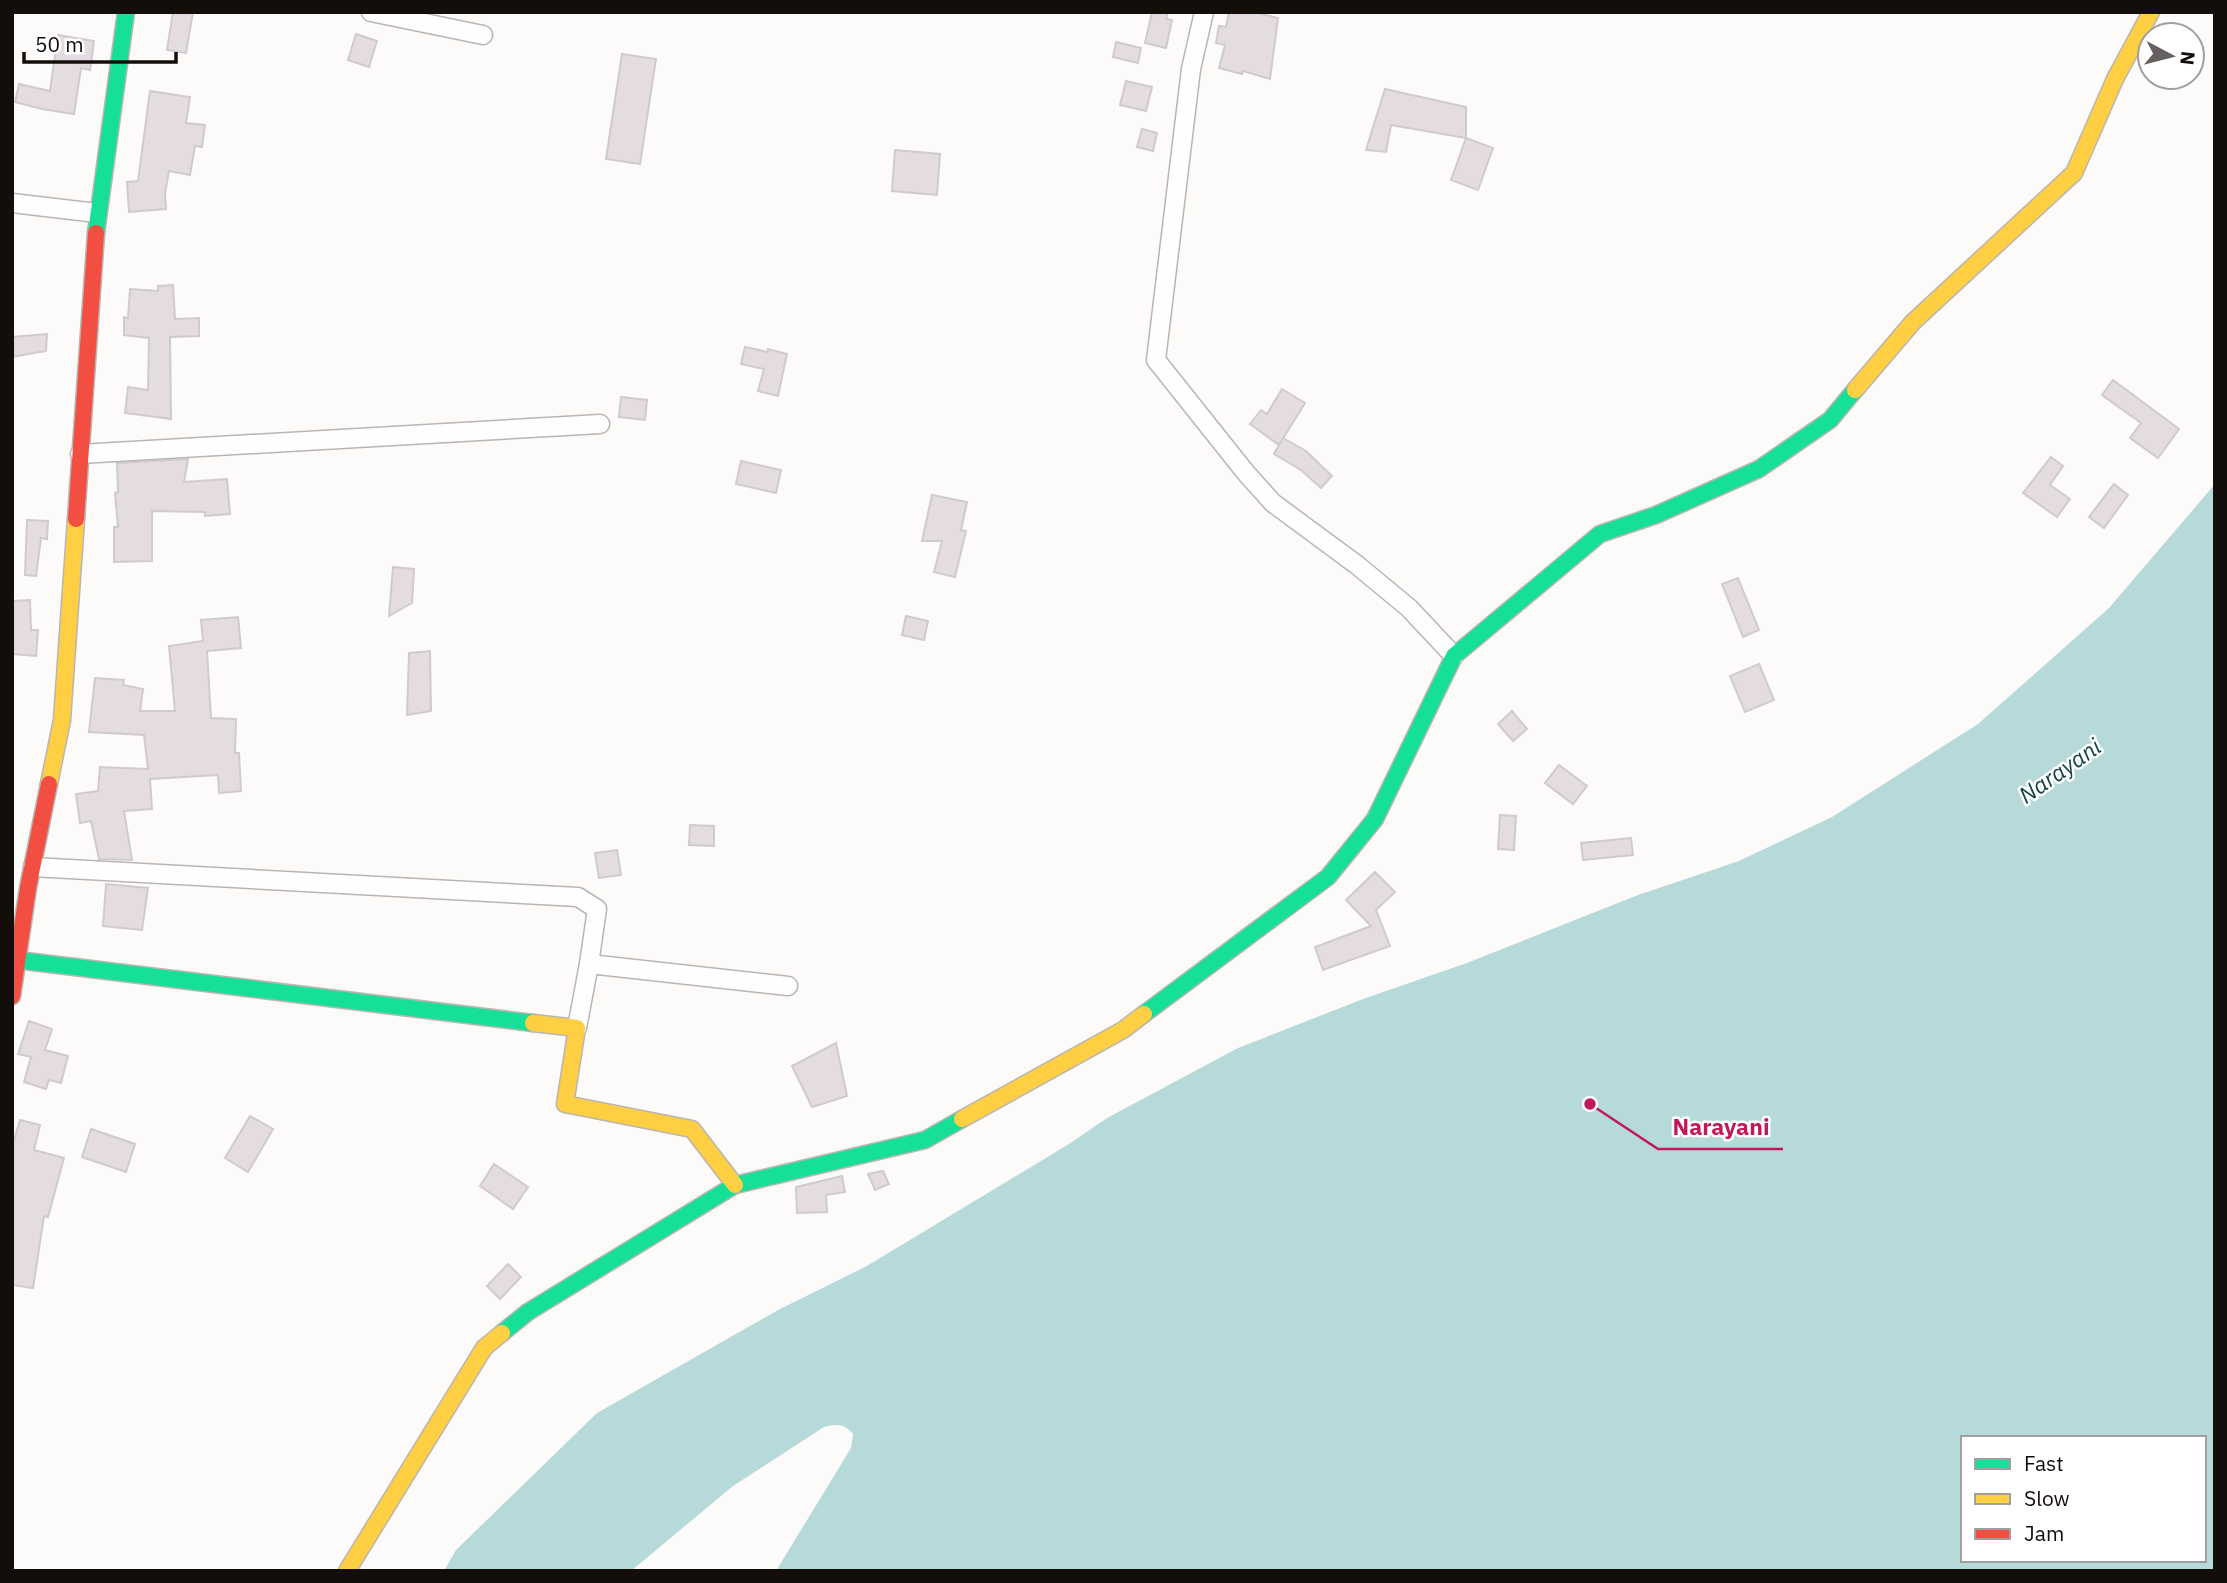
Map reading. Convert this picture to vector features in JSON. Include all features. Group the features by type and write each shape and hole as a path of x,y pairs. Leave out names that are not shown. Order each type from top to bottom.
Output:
{"street":[{"path":"12,996 33,867 62,720 97,213 126,12"},
{"path":"371,12 483,35"},
{"path":"1204,12 1191,69 1156,360 1273,503 1357,565 1409,608 1454,656"},
{"path":"347,1571 484,1348 528,1312 735,1185 925,1140 1124,1030 1328,877 1375,819 1454,656 1600,534 1656,515 1759,469 1830,420 1913,322 2074,173 2115,79 2151,12"},
{"path":"12,203 97,213"},
{"path":"80,454 600,424"},
{"path":"33,867 578,897 597,909 565,1104 692,1129 735,1185"},
{"path":"17,960 577,1028"},
{"path":"589,964 788,986"}],"water":[{"path":"2215,484 2215,1571 776,1571 851,1448 853,1434 837,1425 824,1427 733,1486 631,1571 444,1571 456,1550 597,1413 780,1309 865,1267 1069,1144 1107,1118 1238,1048 1363,999 1467,963 1638,895 1739,861 1832,817 1978,724 2109,608"}],"building":[{"path":"173,12 193,12 186,53 167,50"},
{"path":"1152,12 1168,12 1166,19 1172,20 1166,48 1145,43"},
{"path":"1229,12 1253,12 1278,18 1270,79 1243,71 1242,74 1219,68 1225,45 1216,43 1219,26 1226,27"},
{"path":"356,34 377,41 369,67 348,60"},
{"path":"58,35 94,41 90,70 81,68 74,114 15,102 19,84 50,91"},
{"path":"1116,42 1141,48 1138,63 1113,57"},
{"path":"622,54 656,59 640,164 606,159"},
{"path":"1126,81 1152,87 1146,111 1120,105"},
{"path":"1385,89 1466,107 1466,138 1391,125 1386,152 1366,150"},
{"path":"150,91 190,97 186,123 205,125 202,147 195,146 190,175 169,171 165,193 166,209 129,212 127,182 138,181"},
{"path":"1142,129 1157,133 1153,151 1137,147"},
{"path":"1466,138 1493,148 1478,190 1451,180"},
{"path":"895,150 940,154 937,195 892,191"},
{"path":"173,285 175,319 199,318 199,336 170,337 171,419 125,413 128,387 148,390 149,338 124,335 124,317 128,318 130,289 158,291 158,286"},
{"path":"47,334 46,351 12,357 12,337"},
{"path":"745,347 787,354 778,396 758,391 764,369 741,364"},
{"path":"2113,380 2179,429 2158,458 2130,438 2141,423 2102,395"},
{"path":"1282,389 1305,403 1279,445 1250,424 1261,410 1267,414"},
{"path":"621,397 647,400 645,420 619,417"},
{"path":"1283,438 1306,451 1332,476 1321,488 1301,470 1274,454"},
{"path":"2051,457 2063,466 2050,485 2070,499 2057,517 2023,493"},
{"path":"188,459 184,482 227,479 230,514 205,516 205,512 152,511 152,561 114,562 114,527 118,527 115,493 118,492 117,463"},
{"path":"741,461 781,470 776,493 736,484"},
{"path":"2114,484 2128,495 2104,528 2089,517"},
{"path":"932,495 967,502 961,530 966,531 955,577 934,572 942,541 922,541"},
{"path":"27,520 48,521 47,539 41,538 36,576 25,575"},
{"path":"393,567 414,569 412,603 389,616"},
{"path":"1738,578 1759,630 1743,637 1722,584"},
{"path":"30,600 31,630 38,630 36,656 12,654 12,601"},
{"path":"906,616 928,621 924,640 902,635"},
{"path":"238,617 241,648 207,651 211,718 236,719 235,753 239,753 241,791 219,793 218,775 150,779 152,809 124,811 132,860 99,859 91,821 80,823 76,794 98,791 100,767 148,769 144,735 89,732 95,678 124,680 123,685 143,689 140,711 175,711 169,646 203,641 201,620"},
{"path":"430,651 431,711 407,715 409,653"},
{"path":"1759,664 1774,700 1745,712 1730,676"},
{"path":"1512,711 1527,729 1513,741 1498,724"},
{"path":"1559,765 1587,786 1573,804 1545,783"},
{"path":"1500,815 1516,816 1514,850 1498,849"},
{"path":"690,825 714,826 714,846 689,845"},
{"path":"1631,838 1633,855 1583,860 1581,843"},
{"path":"617,850 621,875 599,878 595,853"},
{"path":"1375,872 1395,892 1376,910 1390,946 1323,970 1315,947 1371,926 1346,900"},
{"path":"106,884 148,888 142,930 103,926"},
{"path":"29,1021 52,1029 45,1050 68,1056 61,1083 49,1080 46,1089 24,1082 31,1057 18,1054"},
{"path":"836,1043 847,1096 812,1107 792,1066"},
{"path":"250,1116 273,1129 248,1172 225,1158"},
{"path":"20,1120 40,1125 34,1150 64,1158 48,1217 44,1216 33,1288 12,1285 12,1147"},
{"path":"91,1129 135,1144 126,1172 82,1157"},
{"path":"494,1164 528,1187 513,1209 480,1186"},
{"path":"883,1171 889,1184 875,1190 868,1174"},
{"path":"842,1176 845,1192 826,1195 827,1212 797,1213 796,1187"},
{"path":"508,1264 521,1277 500,1299 487,1286"}],"traffic: fast":[{"path":"96,233 126,12"},
{"path":"1144,1014 1328,877 1375,819 1454,656 1600,534 1656,515 1759,469 1830,420 1855,390"},
{"path":"17,960 533,1023"},
{"path":"502,1333 528,1312 735,1185 925,1140 962,1119"}],"traffic: slow":[{"path":"1855,390 1913,322 2074,173 2115,79 2151,12"},
{"path":"49,784 62,720 76,519"},
{"path":"962,1119 1123,1030 1144,1014"},
{"path":"533,1023 577,1028 565,1104 692,1129 735,1185"},
{"path":"347,1571 484,1348 502,1333"}],"traffic: jam":[{"path":"76,519 96,233"},
{"path":"12,996 28,888 49,784"}],"place":[{"name":"Narayani","path":"1590,1104"}]}
